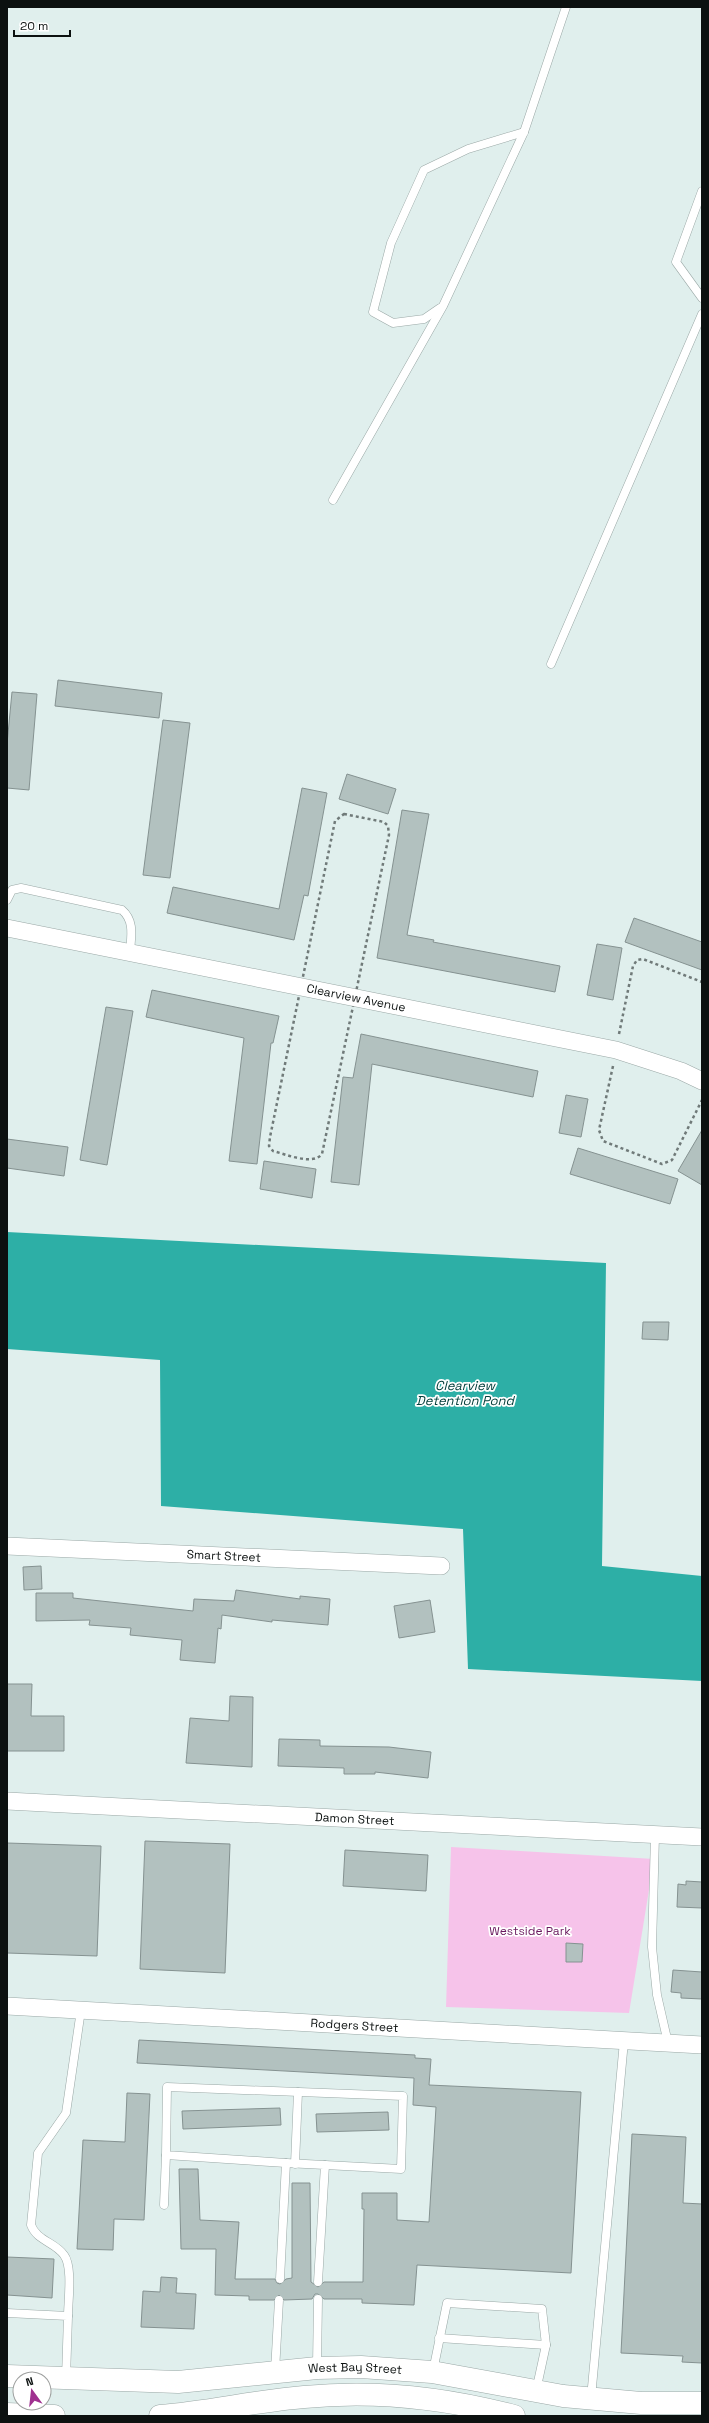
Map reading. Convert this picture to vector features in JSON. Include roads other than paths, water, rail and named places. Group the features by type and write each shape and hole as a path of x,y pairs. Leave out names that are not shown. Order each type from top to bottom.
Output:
{"main road":[{"name":"West Bay Street","path":"7,2376 178,2382 317,2368 361,2367 432,2372 536,2392 591,2399 641,2404 702,2403"},
{"path":"161,2416 304,2396 368,2395 443,2401 514,2416"},
{"path":"7,2414 54,2416"}],"street":[{"name":"Clearview Avenue","path":"7,928 616,1050 681,1071 702,1081"},
{"name":"Smart Street","path":"7,1546 441,1566"},
{"name":"Damon Street","path":"7,1801 702,1837"},
{"name":"Rodgers Street","path":"7,2006 702,2045"}],"lane":[{"path":"333,500 443,306 524,132 566,7"},
{"path":"443,306 424,320 393,324 373,312 391,243 424,170 468,149 524,132"},
{"path":"702,191 676,262 702,298"},
{"path":"550,664 702,314"},
{"path":"7,900 12,890 21,888 122,910 129,916 132,926 130,952"},
{"path":"655,1835 652,1947 657,1995 668,2043"},
{"path":"66,2378 69,2268 65,2256 34,2234 31,2225 38,2153 66,2113 81,2010"},
{"path":"591,2399 624,2041"},
{"path":"164,2205 168,2087 403,2096 401,2168 286,2164 166,2155"},
{"path":"295,2164 298,2092"},
{"path":"280,2279 286,2164"},
{"path":"318,2282 325,2165"},
{"path":"317,2368 318,2299"},
{"path":"275,2372 279,2300"},
{"path":"432,2372 447,2303 542,2309 546,2345 536,2392"},
{"path":"7,2313 68,2316"},
{"path":"439,2338 546,2345"}],"water":[{"name":"Clearview Detention Pond","path":"7,1232 606,1263 602,1566 702,1576 702,1681 468,1669 463,1529 161,1506 160,1360 7,1349"}],"park label":[{"name":"Westside Park","path":"530,1931"}]}
